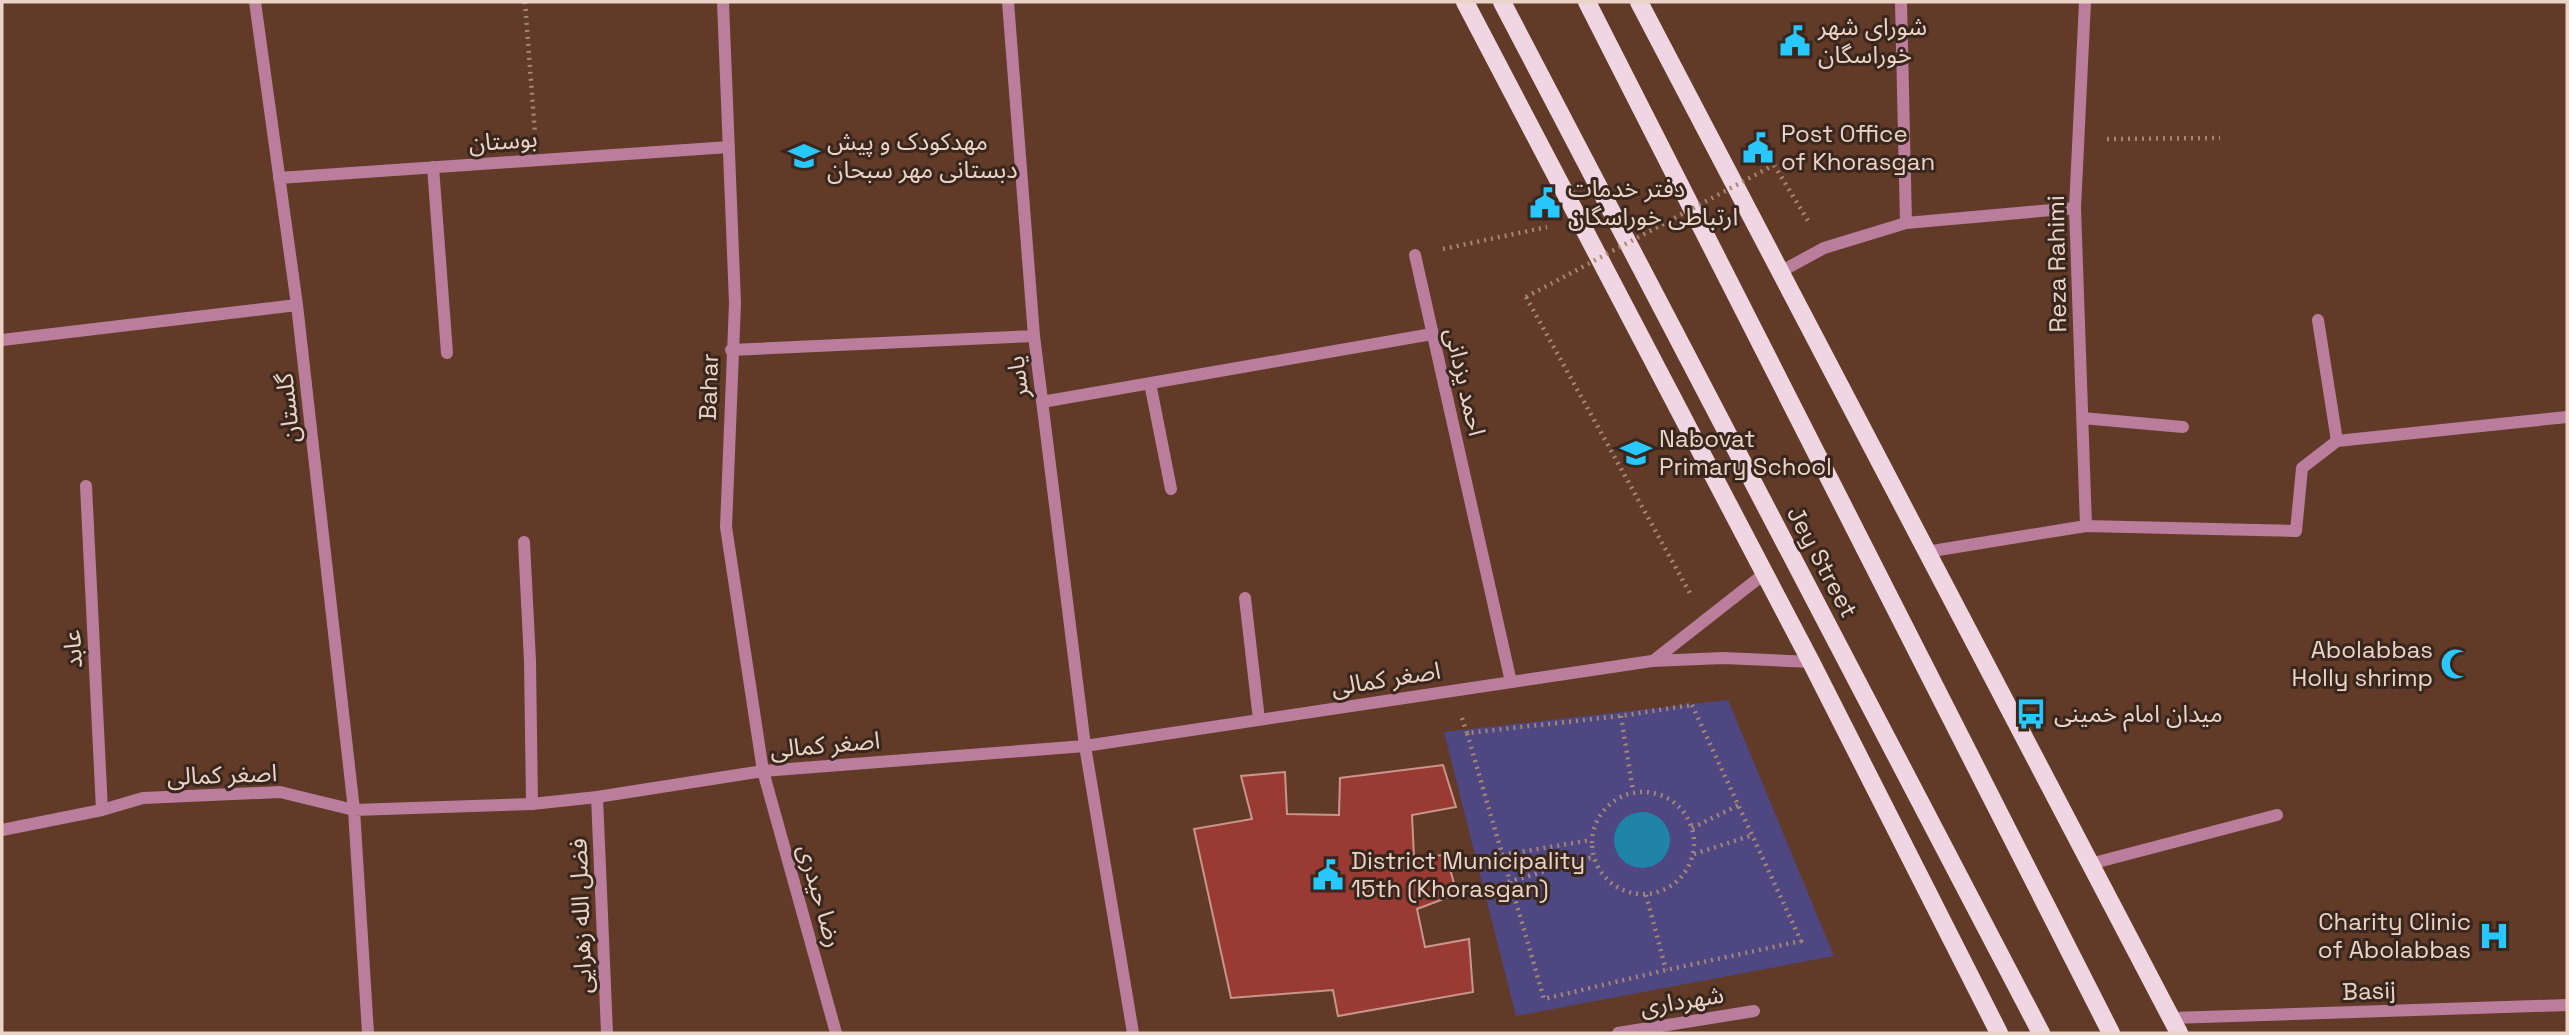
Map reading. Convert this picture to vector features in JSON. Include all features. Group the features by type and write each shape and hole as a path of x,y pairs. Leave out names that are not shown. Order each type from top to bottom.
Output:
{"main road":[{"path":"1465,2 1811,662 1999,1033"},
{"name":"Jey Street","path":"1502,2 2042,1033"},
{"name":"Jey Street","path":"1587,2 2111,1033"},
{"path":"1639,2 2175,1026"}],"street":[{"name":"گلستان","path":"255,2 298,305 355,810 368,1033"},
{"name":"Bahar","path":"723,2 735,303 731,350 726,527 763,771"},
{"name":"یاسر","path":"1008,2 1034,336 1042,402 1085,746 1133,1033"},
{"path":"1901,2 1906,223"},
{"name":"Reza Rahimi","path":"2085,2 2075,208 2086,526"},
{"name":"بوستان","path":"279,178 729,147"},
{"path":"433,167 447,353"},
{"path":"1780,272 1824,248 1906,223 2075,208"},
{"name":"احمد یزدانی","path":"1415,255 1511,682"},
{"path":"2,340 298,305"},
{"path":"2318,320 2337,441"},
{"path":"1042,402 1432,334"},
{"path":"731,350 1034,336"},
{"path":"1150,383 1171,489"},
{"path":"1926,552 2086,526 2296,531 2302,468 2337,441 2567,417"},
{"path":"2082,418 2183,427"},
{"name":"عابد","path":"86,486 102,810"},
{"path":"524,542 530,661 532,804"},
{"path":"1653,661 1764,574"},
{"path":"1245,597 1259,720"},
{"name":"اصغر کمالی","path":"2,830 102,810 143,798 280,792 355,810 532,804 597,797 763,771 1085,746 1653,661 1723,658 1811,662"},
{"name":"رضا حیدری","path":"763,771 836,1033"},
{"name":"فضل الله زهرایی","path":"597,797 607,1033"},
{"path":"2090,864 2277,815"},
{"name":"Basij","path":"2175,1026 2567,1005"},
{"name":"شهرداری","path":"1618,1033 1754,1011"}],"path":[{"path":"525,2 536,160"},
{"path":"2078,139 2220,138"},
{"path":"1704,619 1527,297 1774,164 1824,248"},
{"path":"1415,255 1579,220"},
{"path":"1692,705 1739,805 1801,941 1544,999 1466,733 1692,705"},
{"path":"1620,716 1633,792"},
{"path":"1633,792 1667,796 1680,806 1692,828 1694,854 1688,870 1677,883 1646,895 1613,885 1601,873 1593,857 1591,840 1604,808 1617,797 1633,792"},
{"path":"1692,828 1739,805"},
{"path":"1694,854 1753,835"},
{"path":"1502,855 1591,840"},
{"path":"1508,882 1593,857"},
{"path":"1646,895 1666,970"}],"shaded area":[{"path":"1728,700 1834,956 1516,1016 1444,732"}],"water":[{"path":"1636,812 1648,812 1658,816 1666,824 1670,840 1666,856 1658,864 1648,868 1636,868 1626,864 1618,856 1614,846 1614,834 1618,824 1626,816"}],"building":[{"name":"District Municipality 15th (Khorasgan)","path":"1443,765 1456,807 1412,815 1414,857 1446,855 1457,894 1417,909 1425,947 1469,939 1473,992 1338,1016 1333,990 1231,998 1194,829 1252,819 1241,776 1285,772 1287,814 1339,815 1340,778"}],"place":[{"name":"شورای شهر خوراسگان","path":"1795,41"},
{"name":"Post Office of Khorasgan","path":"1758,148"},
{"name":"مهدکودک و پیش دبستانی مهر سبحان","path":"804,156"},
{"name":"دفتر خدمات ارتباطی خوراسگان","path":"1545,203"},
{"name":"Nabovat Primary School","path":"1636,453"},
{"name":"Abolabbas Holly shrimp","path":"2456,664"},
{"name":"میدان امام خمینی","path":"2031,714"},
{"name":"District Municipality 15th (Khorasgan)","path":"1328,875"},
{"name":"Charity Clinic of Abolabbas","path":"2494,936"}]}
